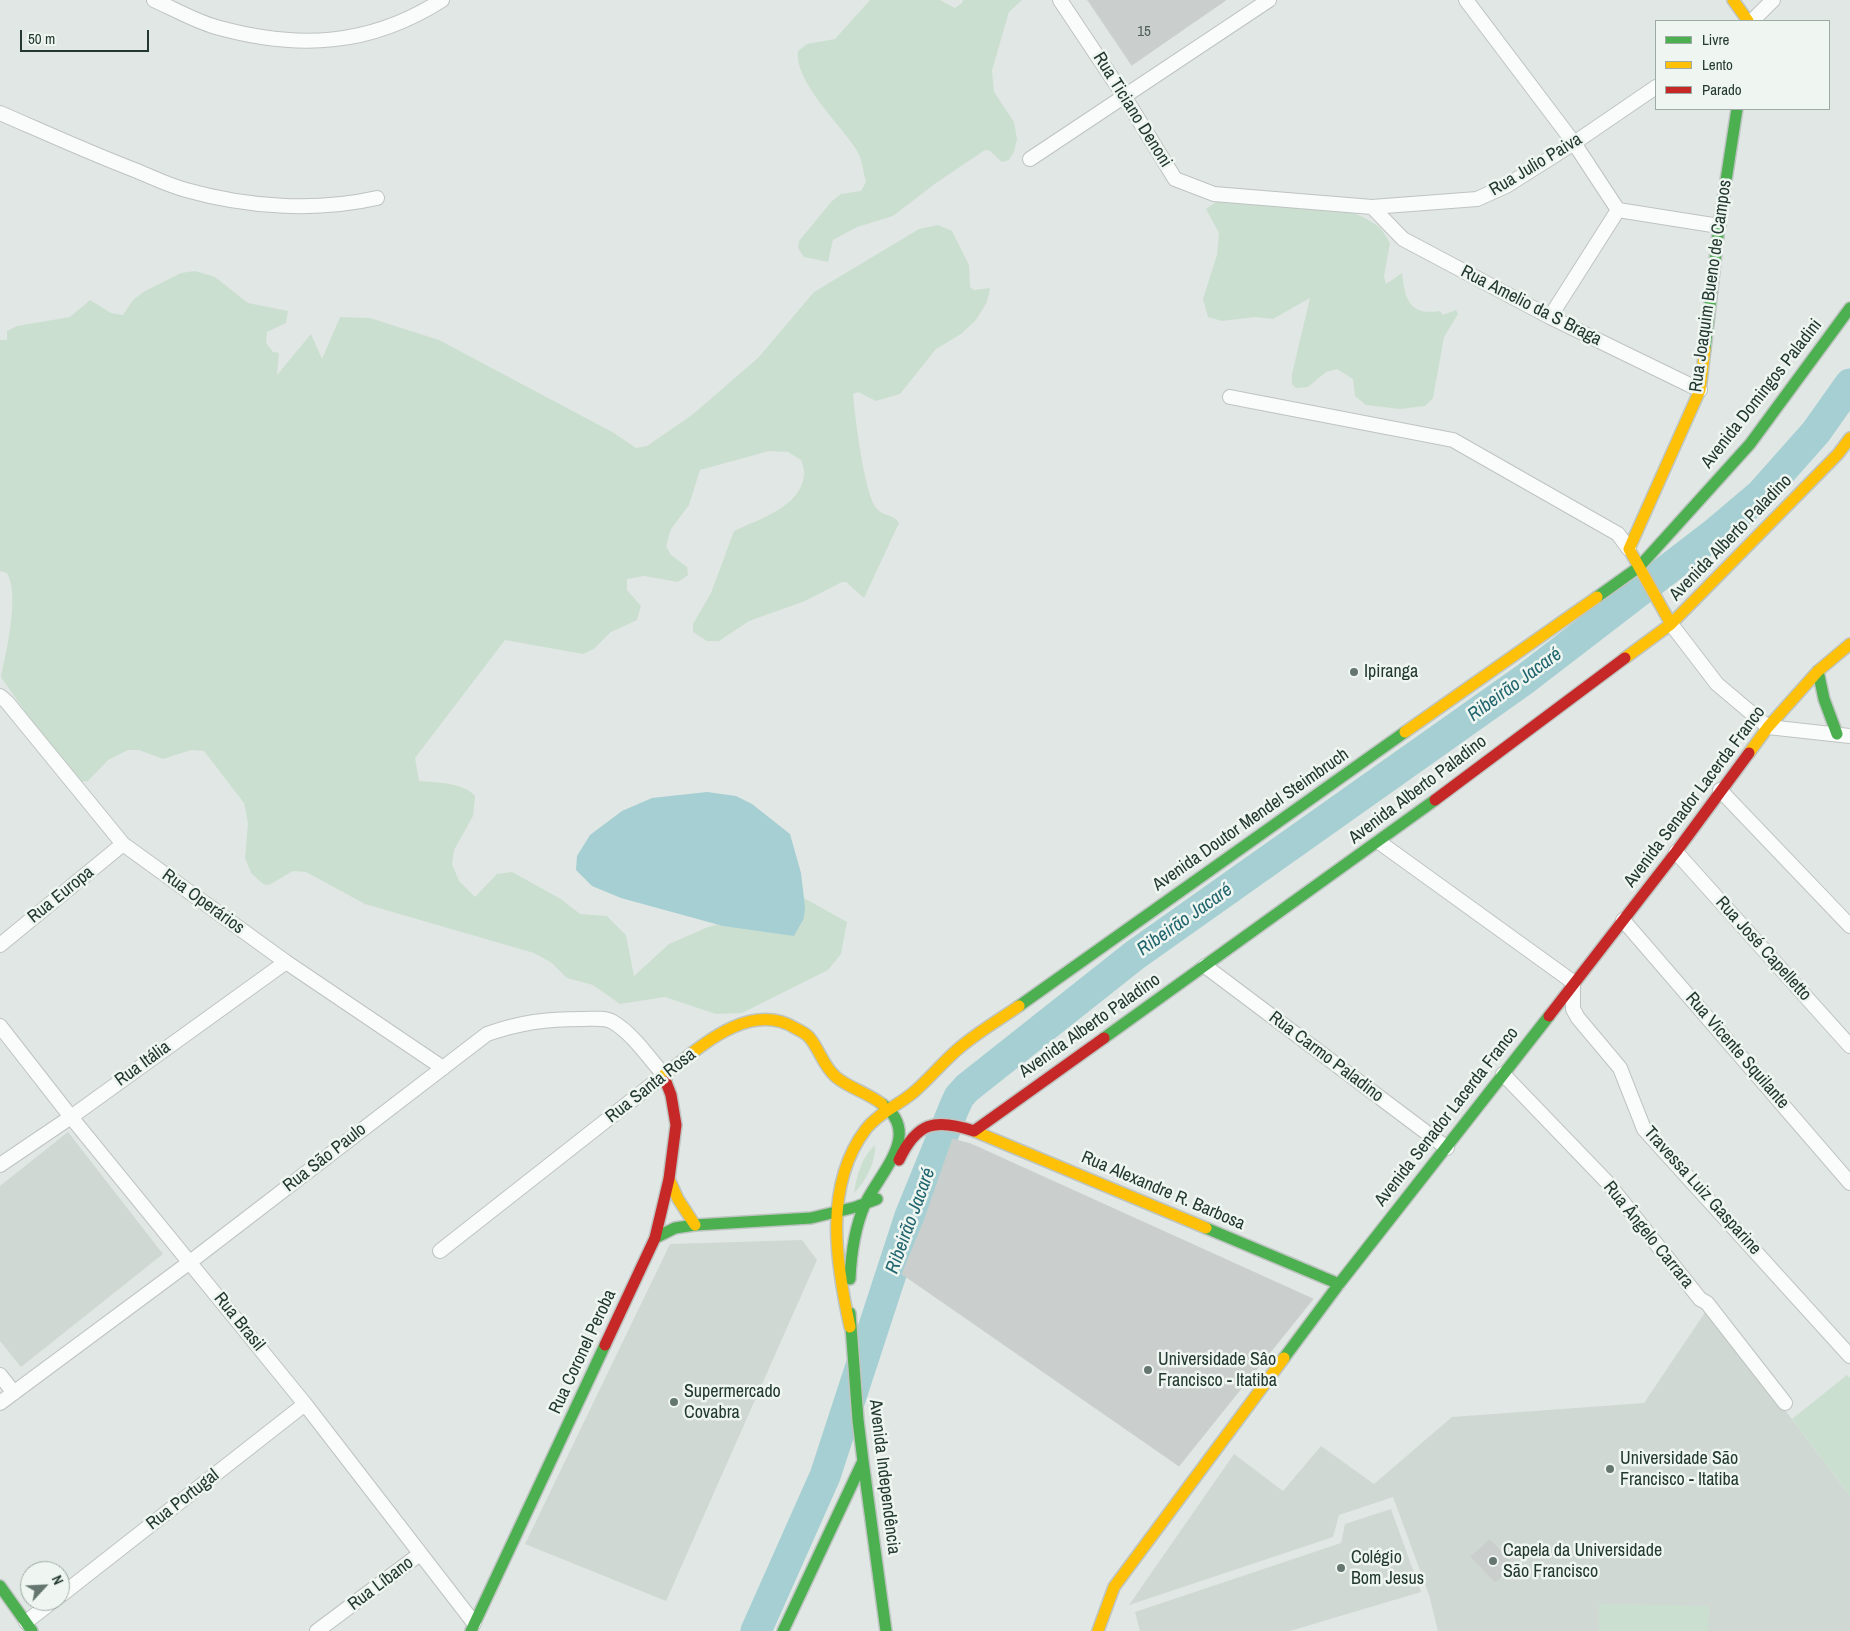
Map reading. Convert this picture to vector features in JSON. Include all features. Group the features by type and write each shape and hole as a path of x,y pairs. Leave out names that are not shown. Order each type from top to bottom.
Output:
{"main road":[{"path":"1733,0 1747,20"},
{"name":"Rua Joaquim Bueno de Campos","path":"1629,549 1700,390 1719,226 1737,110"},
{"name":"Avenida Domingos Paladini","path":"1642,571 1750,444 1850,308"},
{"name":"Avenida Alberto Paladino","path":"969,1129 1205,966 1379,842 1669,619 1838,454 1850,438"},
{"path":"1629,549 1669,619"},
{"name":"Avenida Doutor Mendel Steimbruch","path":"889,1110 915,1091 958,1049 1642,571"},
{"name":"Avenida Senador Lacerda Franco","path":"1098,1631 1114,1587 1338,1284 1447,1148 1676,852 1768,726 1818,671 1850,644"},
{"path":"1818,671 1824,699 1843,735"},
{"name":"Rua Santa Rosa","path":"664,1075 723,1031 749,1020 769,1019 784,1021 808,1036 834,1077 873,1097 889,1110"},
{"name":"Rua Coronel Peroba","path":"472,1627 655,1238 669,1179 676,1125 671,1095 664,1075"},
{"name":"Avenida Independência","path":"850,1327 842,1297 838,1254 837,1212 841,1185 848,1162 859,1139 868,1127 889,1110 900,1126 895,1151 865,1204 854,1244 850,1272 850,1327 858,1420 886,1631"},
{"name":"Rua Alexandre R. Barbosa","path":"881,1197 912,1136 920,1130 932,1126 950,1124 969,1129 1338,1284"},
{"path":"669,1179 678,1199 694,1225"},
{"path":"655,1238 675,1228 694,1225 820,1216 865,1204 881,1197"},
{"path":"875,1213 881,1197"},
{"name":"Avenida Independência","path":"850,1327 864,1258"},
{"path":"784,1631 864,1461"},
{"path":"0,1586 29,1627"}],"street":[{"path":"154,0 215,27 264,38 304,42 348,38 371,33 415,16 442,0"},
{"name":"Rua Ticiano Denoni","path":"1060,0 1124,96 1175,179 1214,194 1372,207"},
{"path":"1466,0 1574,144 1618,210 1719,226"},
{"path":"1753,20 1773,0"},
{"path":"1030,159 1260,2"},
{"name":"Rua Julio Paiva","path":"1372,207 1476,199 1506,186 1574,144 1655,89"},
{"path":"0,113 184,190 218,198 300,207 363,202 377,198"},
{"name":"Rua Amelio da S Braga","path":"1372,207 1403,239 1550,317 1700,390"},
{"path":"1550,317 1618,210"},
{"path":"1230,397 1453,440 1618,534 1629,549"},
{"path":"1669,619 1716,684 1768,726 1843,735"},
{"name":"Rua Operários","path":"2,702 123,844 286,962 443,1068"},
{"path":"1720,790 1850,926"},
{"path":"1379,842 1574,982"},
{"name":"Rua Europa","path":"0,945 123,844"},
{"name":"Rua José Capelletto","path":"1676,852 1850,1046"},
{"name":"Rua Vicente Squilante","path":"1623,920 1850,1182"},
{"name":"Rua Itália","path":"0,1165 71,1117 286,962"},
{"name":"Rua Carmo Paladino","path":"1205,966 1447,1148"},
{"name":"Travessa Luiz Gasparine","path":"1574,982 1573,1009 1578,1018 1620,1068 1644,1129 1850,1356"},
{"name":"Rua São Paulo","path":"0,1404 190,1262 487,1034 514,1024 546,1019 596,1019 611,1021 628,1034 664,1075"},
{"name":"Rua Brasil","path":"0,1026 71,1117 305,1404 420,1554 472,1627"},
{"name":"Rua Ângelo Carrara","path":"1503,1074 1607,1182 1700,1299 1707,1303 1785,1403"},
{"name":"Rua Santa Rosa","path":"440,1251 664,1075"},
{"path":"0,1375 14,1393"},
{"name":"Rua Portugal","path":"70,1588 305,1404"},
{"name":"Rua Líbano","path":"317,1631 420,1554"},
{"path":"29,1627 44,1611"}],"shaded area":[{"path":"68,1132 163,1254 21,1367 0,1341 0,1186"},
{"name":"Supermercado Covabra","path":"802,1240 817,1260 666,1601 525,1544 670,1244"},
{"name":"Universidade São Francisco - Itatiba","path":"1708,1308 1850,1496 1850,1631 1438,1631 1429,1595 1393,1497 1339,1515 1333,1537 1129,1605 1234,1454 1283,1491 1321,1446 1374,1484 1452,1417 1644,1403"},
{"name":"Colégio Bom Jesus","path":"1391,1509 1421,1592 1290,1631 1140,1631 1135,1612 1341,1543 1345,1524"}],"green space":[{"path":"870,0 940,0 955,8 963,0 1022,0 1009,12 992,70 994,92 1014,122 1017,139 1014,152 1009,160 1002,162 990,151 985,150 936,183 893,216 857,227 833,240 828,262 804,257 798,248 799,241 832,201 841,194 861,191 866,182 856,149 810,89 799,63 798,51 807,44 835,39"},
{"path":"1220,199 1280,201 1325,206 1364,218 1379,227 1390,243 1384,276 1386,284 1402,273 1407,298 1415,308 1421,311 1440,311 1443,315 1456,310 1458,314 1444,337 1433,398 1425,406 1400,409 1366,405 1355,396 1353,379 1337,369 1326,372 1308,387 1296,388 1292,384 1292,374 1310,298 1273,319 1255,317 1222,321 1208,317 1203,299 1217,255 1219,233 1206,209"},
{"path":"938,225 952,231 969,265 970,287 974,290 990,288 987,302 976,320 961,334 936,349 900,394 876,401 858,392 853,394 864,472 872,501 879,511 894,518 899,523 864,598 846,582 842,582 805,601 749,621 719,641 707,641 693,632 693,624 711,593 734,531 787,504 801,486 804,473 801,460 788,452 769,451 700,470 689,505 671,529 666,546 671,555 687,567 688,575 678,582 644,576 627,579 627,590 641,606 637,620 611,632 594,649 583,654 505,640 415,758 419,781 457,786 464,788 475,796 473,816 454,850 452,864 459,881 475,897 497,874 512,872 561,899 580,914 607,916 626,935 634,976 669,944 708,927 742,917 793,892 847,922 841,954 828,970 742,1013 716,1014 665,997 620,1004 593,985 567,978 552,963 534,953 365,904 306,872 293,871 269,885 263,884 251,873 245,858 248,823 244,803 204,751 191,750 163,759 139,750 128,750 108,760 88,781 78,782 68,774 1,677 9,639 12,595 11,583 7,573 0,571 0,340 7,340 7,331 17,326 70,317 90,300 111,313 123,315 133,300 145,291 181,273 195,271 215,277 248,303 288,311 286,323 267,332 266,343 273,352 279,353 277,375 311,334 322,359 340,317 370,318 439,340 614,433 636,448 647,446 692,415 758,358 814,292 919,229"},
{"path":"875,1145 874,1158 869,1171 854,1193 860,1167 866,1155"},
{"path":"1847,1375 1850,1378 1850,1496 1792,1419"},
{"path":"1599,1604 1709,1606 1708,1631 1599,1631"}],"water":[{"path":"707,792 736,796 752,804 790,834 801,873 805,907 804,918 794,936 723,926 621,898 592,886 576,870 577,856 590,835 622,811 652,798"}],"building":[{"path":"1088,0 1226,0 1132,65"},
{"name":"Universidade Sâo Francisco - Itatiba","path":"953,1139 971,1144 1313,1299 1179,1466 902,1274 924,1221"},
{"name":"Capela da Universidade São Francisco","path":"1490,1540 1514,1565 1495,1582 1471,1557"}],"waterway":[{"name":"Ribeirão Jacaré","path":"756,1631 825,1476 910,1216 959,1097 967,1088 1135,955 1525,679 1715,533 1761,494 1816,432 1850,384"}],"traffic: fast":[{"path":"1705,349 1719,226 1737,110"},
{"path":"1597,597 1639,567 1750,444 1850,308"},
{"path":"1818,671 1824,699 1837,734"},
{"path":"1019,1006 1405,732"},
{"path":"1104,1038 1435,800"},
{"path":"1284,1358 1339,1284 1549,1016"},
{"path":"850,1279 854,1241 865,1204 888,1166 899,1140 899,1128 894,1116 882,1104"},
{"path":"655,1238 675,1228 695,1225 811,1218 856,1207 877,1199"},
{"path":"1206,1228 1339,1284"},
{"path":"783,1631 863,1461 850,1313"},
{"path":"471,1631 605,1345"},
{"path":"863,1461 886,1631"},
{"path":"0,1586 32,1631"}],"traffic: slow":[{"path":"1733,0 1747,20"},
{"path":"1671,624 1629,549 1700,390 1705,349"},
{"path":"1625,658 1671,624 1838,454 1850,438"},
{"path":"1405,732 1597,597"},
{"path":"1749,753 1768,727 1818,671 1850,644"},
{"path":"850,1327 841,1277 837,1225 838,1200 843,1175 852,1151 866,1129 876,1118 914,1092 964,1044 1019,1006"},
{"path":"666,1082 664,1075 693,1052 725,1031 743,1023 760,1020 778,1021 808,1036 827,1067 836,1077 882,1104"},
{"path":"974,1131 1206,1228"},
{"path":"669,1179 678,1199 695,1225"},
{"path":"1098,1631 1114,1587 1284,1358"}],"traffic: jam":[{"path":"1435,800 1625,658"},
{"path":"1549,1016 1676,852 1749,753"},
{"path":"899,1160 906,1147 920,1131 938,1124 974,1131 1104,1038"},
{"path":"605,1345 655,1238 669,1179 676,1125 671,1095 666,1082"}],"place":[{"name":"Ipiranga","path":"1354,672"},
{"name":"Universidade Sâo Francisco - Itatiba","path":"1148,1370"},
{"name":"Supermercado Covabra","path":"674,1402"},
{"name":"Universidade São Francisco - Itatiba","path":"1610,1469"},
{"name":"Capela da Universidade São Francisco","path":"1493,1561"},
{"name":"Colégio Bom Jesus","path":"1341,1568"}]}
